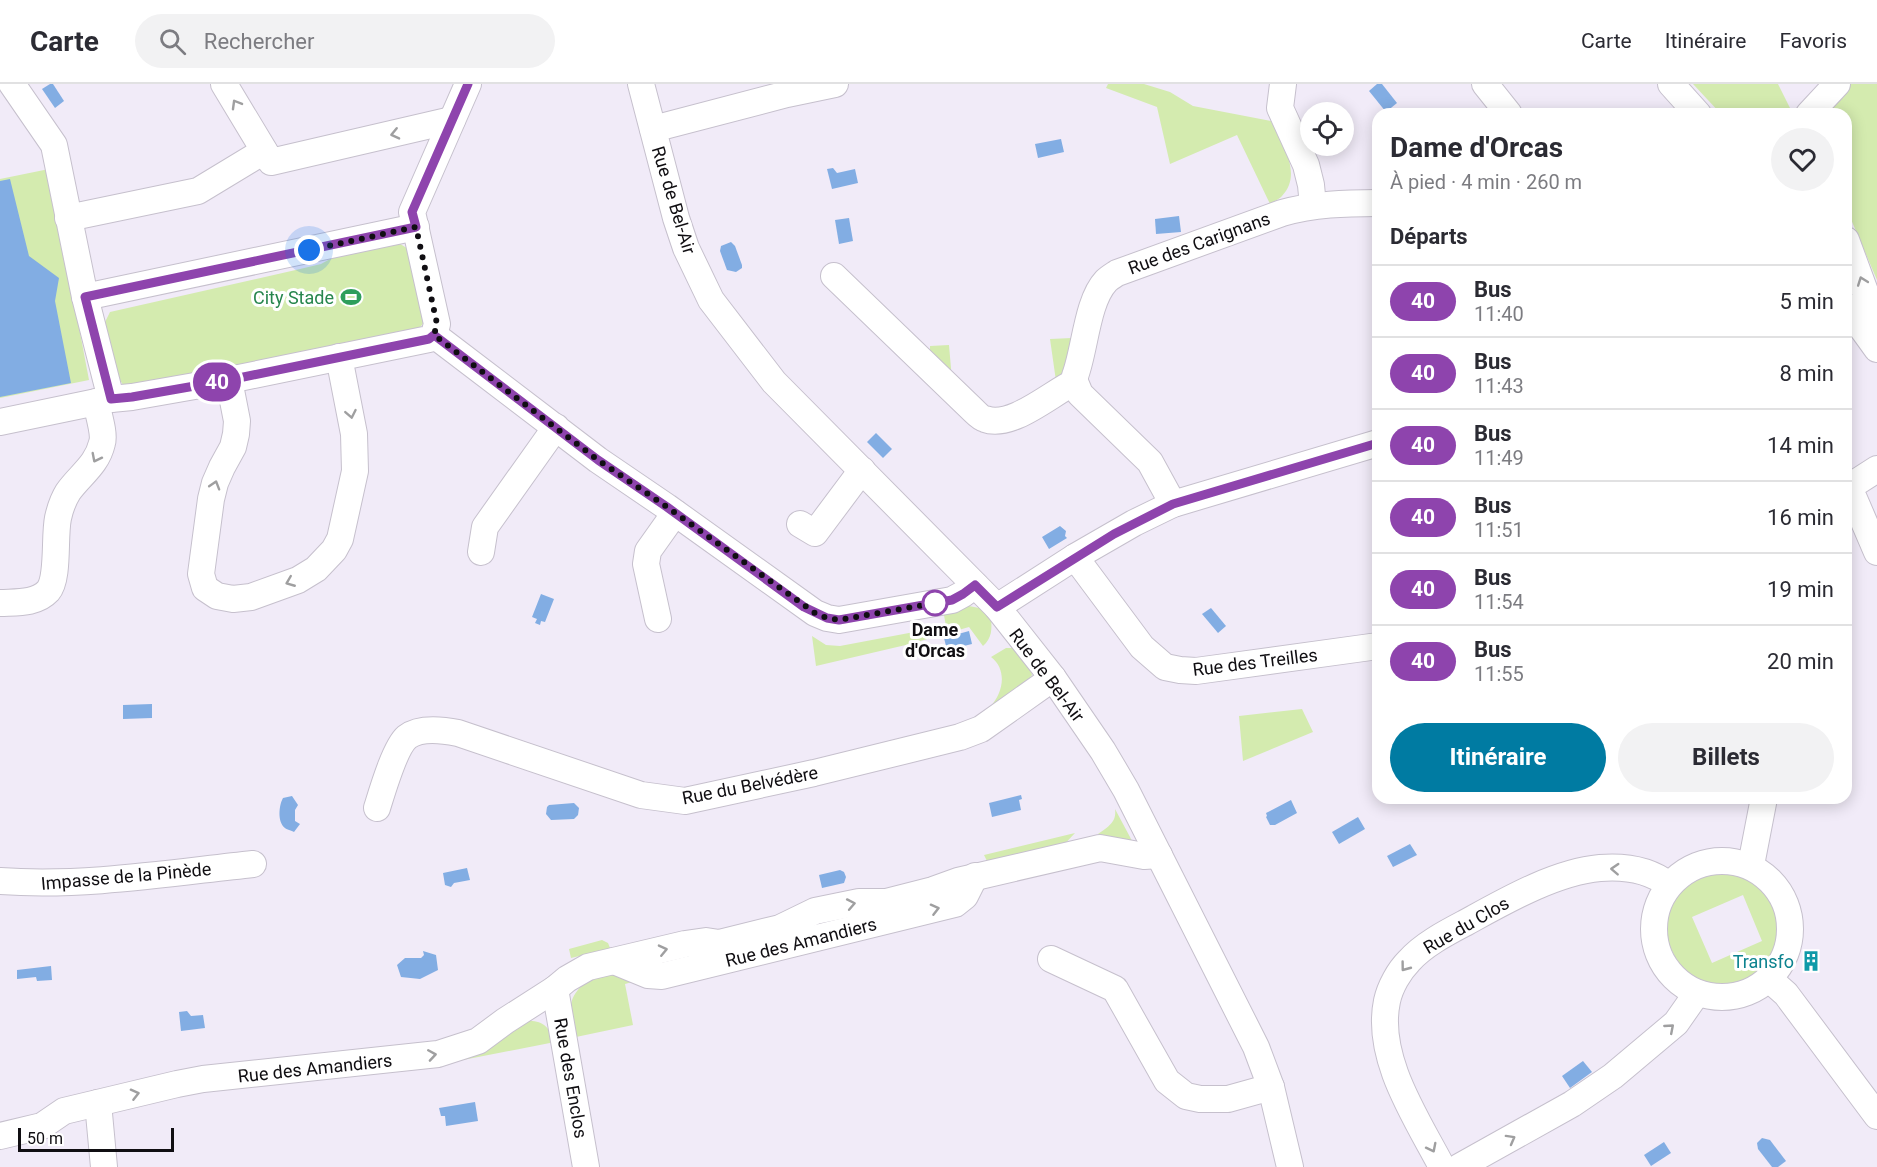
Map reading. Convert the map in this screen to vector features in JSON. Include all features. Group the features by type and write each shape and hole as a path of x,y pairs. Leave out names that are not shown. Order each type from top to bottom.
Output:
{"street":[{"path":"0,603 41,598 50,589 54,579 55,540 62,505 69,492 96,460 103,441 104,401 54,145 12,84"},
{"path":"224,84 271,162 452,120"},
{"path":"0,422 104,401 229,380 429,339 434,335 437,324 412,212 468,84"},
{"name":"Rue de Bel-Air","path":"641,84 686,248 711,300 774,382 997,607 1053,678 1103,751 1126,790 1256,1047 1271,1087 1290,1167"},
{"path":"653,129 787,94 835,84"},
{"path":"1283,84 1280,108 1306,165 1313,206"},
{"path":"1485,84 1504,108"},
{"path":"1671,84 1693,108"},
{"path":"1815,108 1837,84"},
{"path":"68,218 198,191 264,152"},
{"name":"Rue des Carignans","path":"1075,382 1098,291 1106,281 1118,273 1282,213 1313,206 1372,203"},
{"path":"85,297 416,227"},
{"path":"1852,256 1877,324"},
{"path":"834,276 984,419 998,421 1010,419 1075,382 1080,394 1150,462 1173,504"},
{"path":"1852,314 1877,349"},
{"path":"434,335 598,460 804,607 827,618 839,620 952,600 975,585"},
{"path":"229,380 237,421 236,434 233,447 215,483 211,499 201,574 205,588 217,596 233,599 251,597 298,580 321,564 334,550 340,539 355,471 354,434 339,357"},
{"path":"481,552 485,527 556,427"},
{"path":"997,607 1075,557 1134,523 1173,504 1372,444"},
{"path":"1852,486 1877,469"},
{"path":"800,524 815,533 862,470"},
{"path":"1852,495 1877,552"},
{"path":"658,619 646,555 675,513"},
{"name":"Rue des Treilles","path":"1075,557 1142,647 1165,667 1196,671 1372,647"},
{"name":"Rue du Belvédère","path":"377,808 399,748 407,736 415,733 431,730 458,733 641,795 686,801 814,773 981,729 1053,678"},
{"path":"1751,865 1763,804"},
{"name":"Rue des Amandiers","path":"0,1136 42,1126 64,1111 203,1079 438,1054 478,1041 588,967 685,944 706,941 719,943 780,928 815,911 859,902 886,902 975,876 1100,848 1144,856 1159,855"},
{"path":"1713,861 1731,861 1751,865 1777,887 1786,903 1791,923 1790,943 1782,963 1769,979 1753,990 1736,996 1717,997 1697,993 1684,986 1672,975 1661,958 1655,943 1654,922 1659,903 1669,885 1681,874 1696,866 1713,861"},
{"name":"Impasse de la Pinède","path":"0,881 33,884 65,883 253,864"},
{"name":"Rue du Clos","path":"1442,1167 1401,1089 1387,1044 1385,1023 1387,1000 1395,980 1409,961 1446,934 1506,901 1548,882 1602,868 1649,873 1669,885"},
{"path":"1051,959 1115,989 1167,1081 1185,1096 1200,1099 1228,1098 1271,1087"},
{"path":"1769,979 1786,994 1877,1116"},
{"name":"Rue des Enclos","path":"555,989 586,1167"},
{"path":"1459,1167 1572,1104 1613,1076 1677,1023 1697,993"},
{"path":"98,1103 104,1167"}],"green space":[{"path":"1108,84 1144,84 1170,92 1193,106 1271,121 1289,158 1291,178 1288,187 1281,197 1270,204 1237,135 1170,164 1157,107 1106,88"},
{"path":"1693,84 1778,84 1790,108 1715,108"},
{"path":"1838,84 1877,84 1877,280 1852,222 1852,108 1808,108"},
{"path":"49,169 89,380 0,398 0,179"},
{"path":"397,242 410,250 428,317 418,330 138,388 123,385 115,372 105,322 110,312 321,264 341,253"},
{"path":"1072,338 1064,370 1056,381 1050,339"},
{"path":"949,345 952,380 930,351 930,346"},
{"path":"969,606 979,608 991,618 991,633 983,646 969,627 910,644 816,666 812,636 826,645 840,646 946,626 943,610"},
{"path":"1006,648 1013,648 1031,669 1032,675 990,707 998,695 1002,682 1000,668 991,657"},
{"path":"1302,709 1313,732 1243,761 1239,716"},
{"path":"1115,809 1132,841 1105,840 1098,834 1113,821"},
{"path":"1075,833 1061,848 987,861 984,855"},
{"path":"1716,873 1739,874 1761,885 1775,903 1780,926 1774,956 1767,965 1759,973 1744,981 1723,985 1703,982 1687,971 1675,956 1668,939 1667,919 1672,901 1690,881","holes":["1743,895 1762,941 1712,963 1692,917"]},
{"path":"602,940 608,943 610,948 608,952 571,958 569,949"},
{"path":"600,970 639,980 625,984 633,1025 576,1037 572,1002 581,986"},
{"path":"521,1021 534,1021 542,1024 555,1042 417,1069"}],"water":[{"path":"53,84 64,101 55,108 42,89"},
{"path":"1377,84 1382,84 1397,103 1391,108 1383,108 1369,91"},
{"path":"1061,139 1064,152 1038,158 1035,144"},
{"path":"833,168 837,173 855,169 858,183 832,189 827,169"},
{"path":"10,179 29,256 59,278 55,301 71,383 0,397 0,181"},
{"path":"1179,216 1181,232 1156,234 1155,219"},
{"path":"849,218 853,241 839,244 835,220"},
{"path":"731,242 735,246 742,265 742,268 736,272 727,270 720,251 721,246"},
{"path":"876,433 892,449 883,458 867,442"},
{"path":"1060,526 1066,531 1067,538 1049,549 1042,537"},
{"path":"541,594 554,599 545,622 541,621 540,625 535,623 537,619 532,617"},
{"path":"1211,608 1226,626 1218,633 1202,614"},
{"path":"969,631 972,644 947,650 944,638"},
{"path":"152,704 152,718 123,719 123,705"},
{"path":"1021,795 1022,799 1019,800 1021,810 992,817 989,803"},
{"path":"292,796 298,805 295,810 295,821 300,824 294,832 282,825 280,813 283,798"},
{"path":"1291,800 1297,813 1275,825 1270,825 1266,813"},
{"path":"574,803 579,808 578,815 574,819 551,820 546,814 549,805"},
{"path":"1358,817 1365,829 1339,844 1332,832"},
{"path":"1410,844 1417,855 1393,867 1387,856"},
{"path":"467,868 470,880 454,883 451,887 445,885 443,873"},
{"path":"840,870 846,877 844,883 822,888 819,875"},
{"path":"423,951 436,955 438,970 420,979 401,977 397,965 405,958 421,958 424,955"},
{"path":"51,966 52,980 37,981 36,977 17,979 17,970"},
{"path":"187,1011 191,1016 203,1015 205,1028 181,1031 179,1012"},
{"path":"1583,1061 1592,1072 1570,1088 1562,1076"},
{"path":"475,1102 478,1121 446,1126 445,1116 441,1116 439,1108"},
{"path":"1762,1138 1770,1140 1786,1161 1778,1167 1772,1167 1758,1149 1757,1143"},
{"path":"1664,1142 1671,1153 1651,1166 1644,1155"}],"bus line":[{"name":"40","path":"468,84 412,212 416,227 85,297 111,399 229,380 429,339 434,335 598,460 667,507 804,607 827,618 839,620 952,600 975,585 997,607 1114,534 1173,504 1372,445"}],"place":[{"name":"City Stade","path":"351,297"},
{"name":"Dame d'Orcas","path":"935,603"},
{"name":"Transfo","path":"1811,961"}],"route":[{"path":"309,250 416,227 437,324 434,335 598,460 815,613 839,620 935,603"}]}
